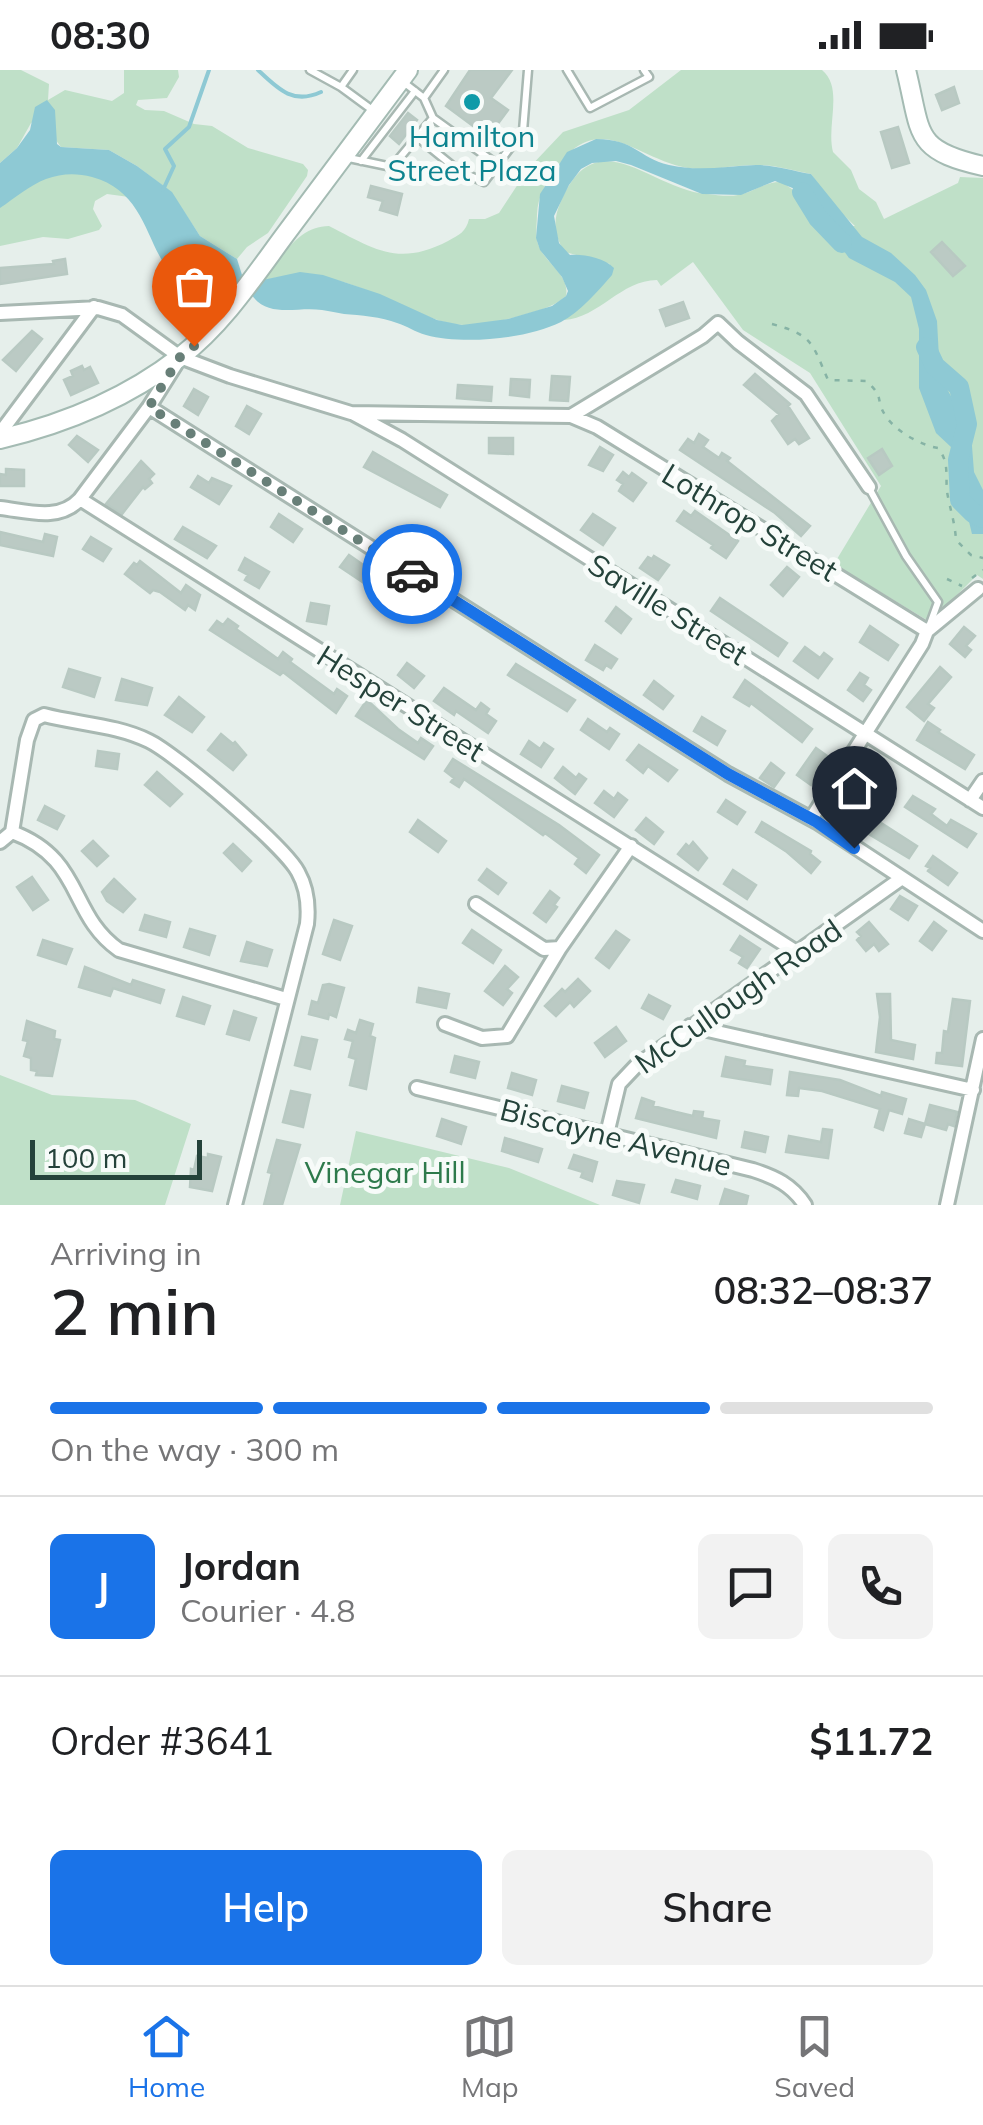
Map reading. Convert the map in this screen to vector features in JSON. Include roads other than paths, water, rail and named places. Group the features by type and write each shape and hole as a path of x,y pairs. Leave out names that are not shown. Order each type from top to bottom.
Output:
{"main road":[{"path":"906,70 930,147 945,156 982,165"},
{"path":"0,436 58,422 96,407 135,387 200,340 352,159 376,113 408,80"}],"street":[{"path":"0,436 94,308"},
{"path":"0,313 94,308 122,316 180,357 351,413 572,416 718,323 806,394 868,487"},
{"path":"0,508 54,514 68,511 149,407 180,357"},
{"path":"149,407 983,931"},
{"name":"Saville Street","path":"351,413 402,440 983,808"},
{"name":"Lothrop Street","path":"572,416 597,427 927,631"},
{"name":"Hesper Street","path":"80,499 795,951"},
{"path":"810,819 927,631 978,589"},
{"path":"0,842 12,832 27,740 38,716 148,740 244,817 286,855 299,873 308,916 234,1205"},
{"path":"970,800 983,780"},
{"path":"12,832 36,841 56,859 99,931 119,950 286,999"},
{"path":"445,1024 482,1038 507,1036 560,948 631,846"},
{"name":"McCullough Road","path":"607,1134 616,1093 625,1076 902,878"},
{"path":"476,904 535,944 552,950 560,948"},
{"path":"690,1026 972,1090"},
{"path":"946,1205 983,1039"},
{"name":"Biscayne Avenue","path":"417,1088 775,1177 796,1192 804,1205"}],"lane":[{"path":"310,70 341,86 376,113"},
{"path":"341,86 352,70"},
{"path":"424,98 444,70"},
{"path":"417,137 459,171 481,182 486,180 523,131 528,70"},
{"path":"567,70 590,108 649,78 644,70"},
{"path":"433,118 392,168 352,159 408,80 424,98 433,118 498,165"},
{"path":"868,487 906,556 938,602 927,631"}],"water":[{"path":"47,100 55,110 57,144 109,150 172,192 200,236 237,259 242,275 236,284 224,283 207,292 186,285 160,257 130,202 115,187 92,177 69,174 46,179 0,208 0,163 30,130 35,107"},
{"path":"596,139 620,142 658,162 680,167 763,165 811,174 862,237 891,253 915,275 926,290 937,321 940,376 971,433 974,472 983,490 983,534 972,534 951,447 936,433 919,388 919,329 911,297 895,282 849,258 807,200 795,189 775,181 741,195 702,194 616,161 592,163 581,169 554,216 559,243 570,255 594,257 610,265 614,268 612,275 568,318 531,333 476,340 441,338 378,318 312,309 274,309 251,294 258,281 300,272 323,275 380,294 437,320 462,325 508,319 552,306 568,291 536,238 540,194 567,152"}],"waterway":[{"path":"163,190 174,166 165,149 189,127 209,70"},
{"path":"258,70 279,89 294,96 321,92"},
{"path":"802,192 818,218 842,243"},
{"path":"926,347 935,366 959,387 967,424 958,460 960,500 983,518"}],"place":[{"name":"Hamilton Street Plaza","path":"472,102"}],"park label":[{"name":"Vinegar Hill","path":"385,1172"}]}
